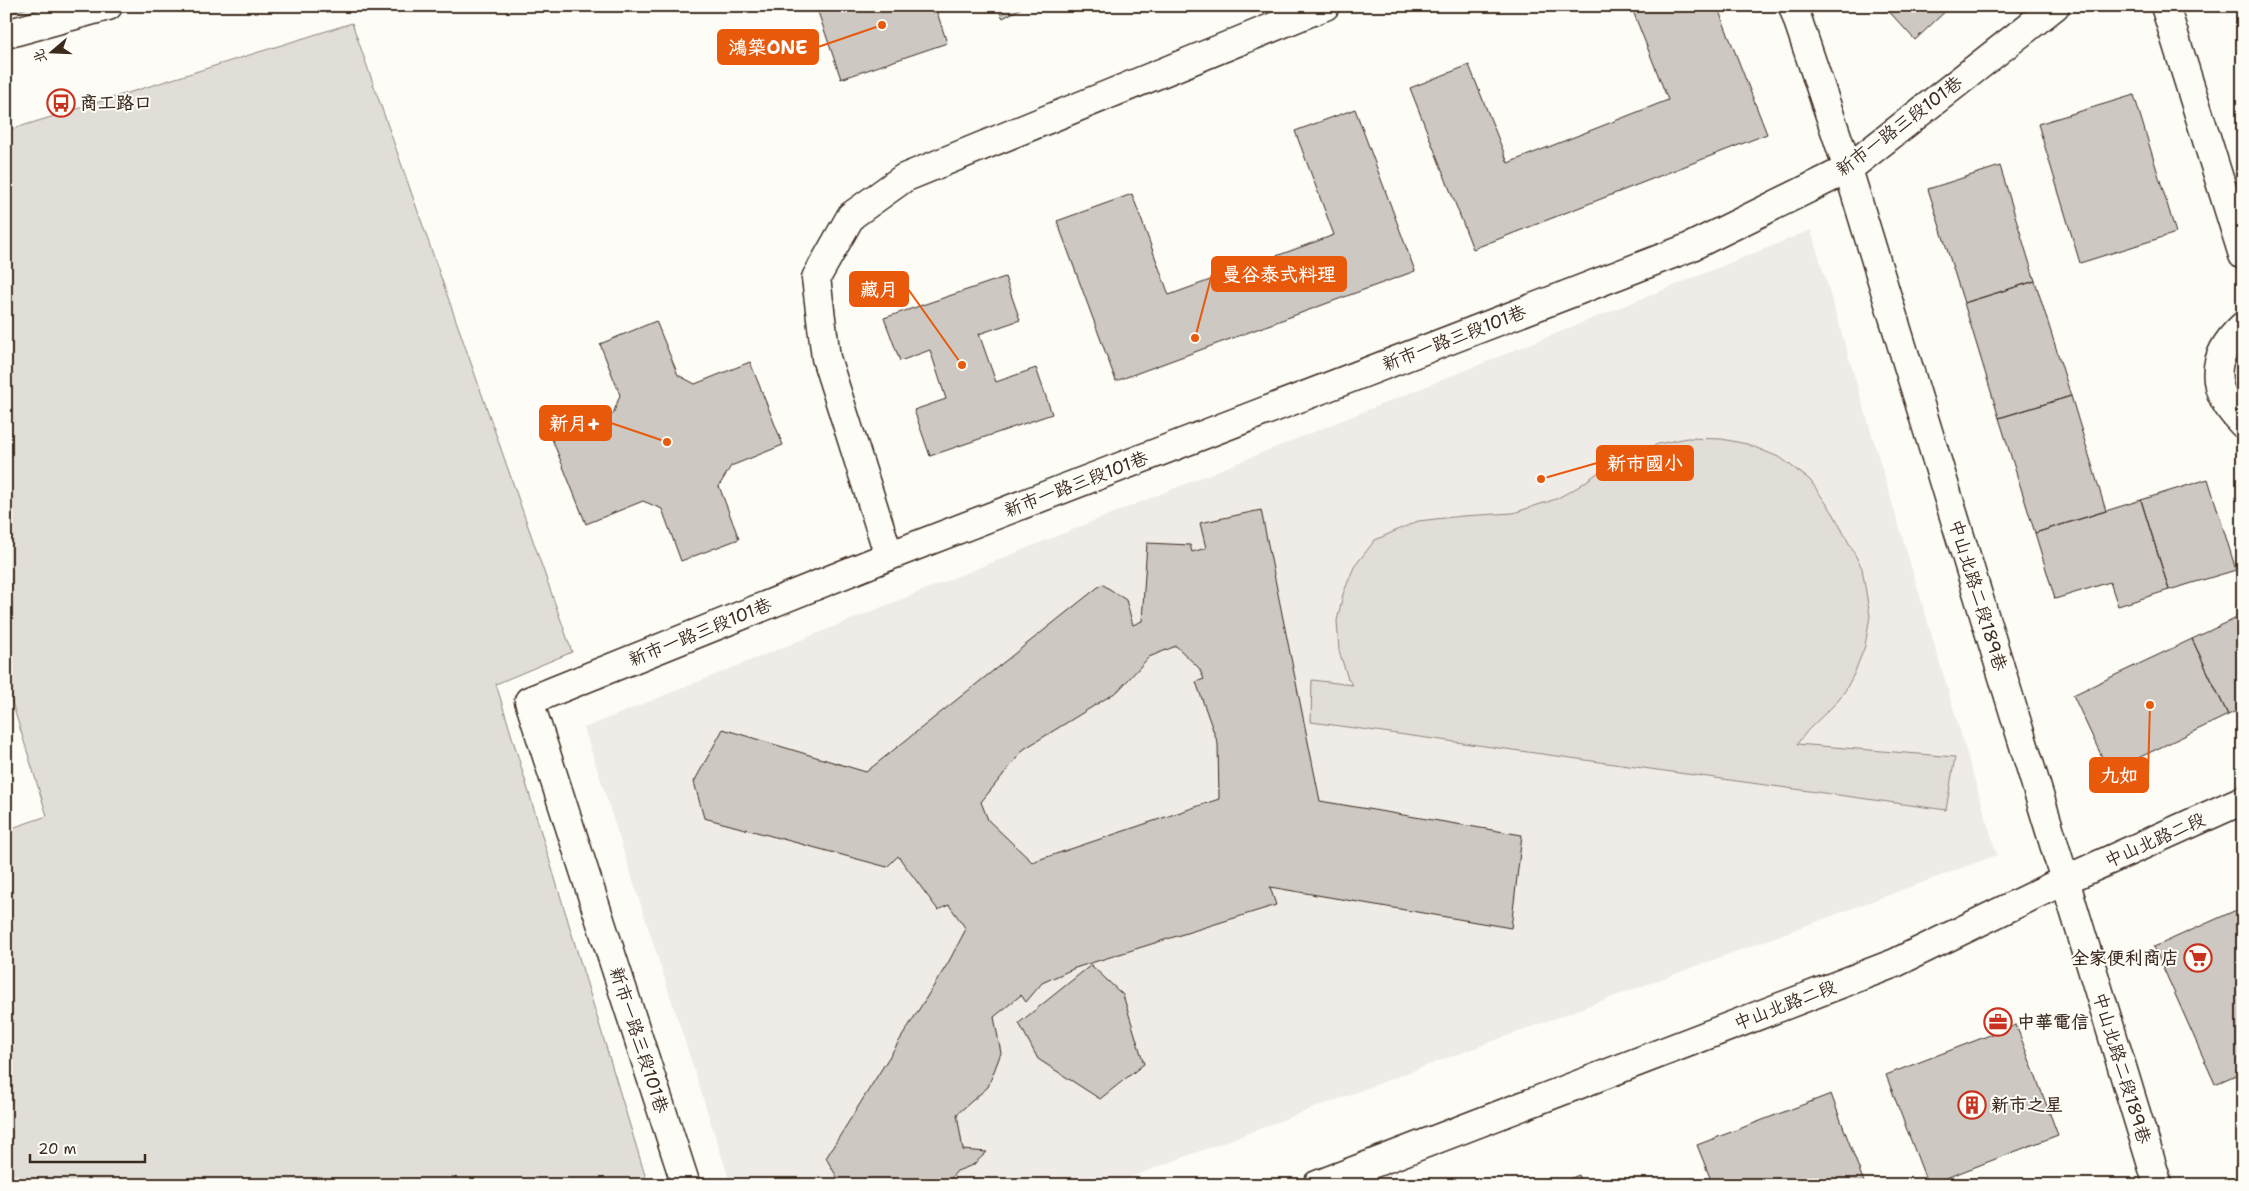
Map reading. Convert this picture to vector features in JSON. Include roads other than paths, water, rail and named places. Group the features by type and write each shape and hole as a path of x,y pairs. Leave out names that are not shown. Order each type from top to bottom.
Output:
{"street":[{"path":"6,34 108,6"},
{"path":"888,556 826,358 816,278 851,216 904,178 1325,6"},
{"name":"中山北路二段189巷","path":"1793,6 1848,169 2158,1185"},
{"name":"新市一路三段101巷","path":"686,1185 529,701 888,556 1688,248 1848,169 2055,6"},
{"path":"2165,6 2243,255"},
{"path":"2243,326 2230,337 2221,353 2217,372 2219,390 2228,410 2243,424"},
{"name":"中山北路二段","path":"1317,1185 1895,963 2065,880 2243,800"}],"tram line":[{"path":"6,14 35,6"}],"place":[{"name":"鴻築ONE","path":"882,25"},
{"name":"商工路口","path":"61,103"},
{"name":"曼谷泰式料理","path":"1195,338"},
{"name":"藏月","path":"962,365"},
{"name":"新月+","path":"667,442"},
{"name":"新市國小","path":"1541,479"},
{"name":"九如","path":"2150,705"},
{"name":"全家便利商店","path":"2198,958"},
{"name":"中華電信","path":"1998,1022"},
{"name":"新市之星","path":"1972,1105"}]}
